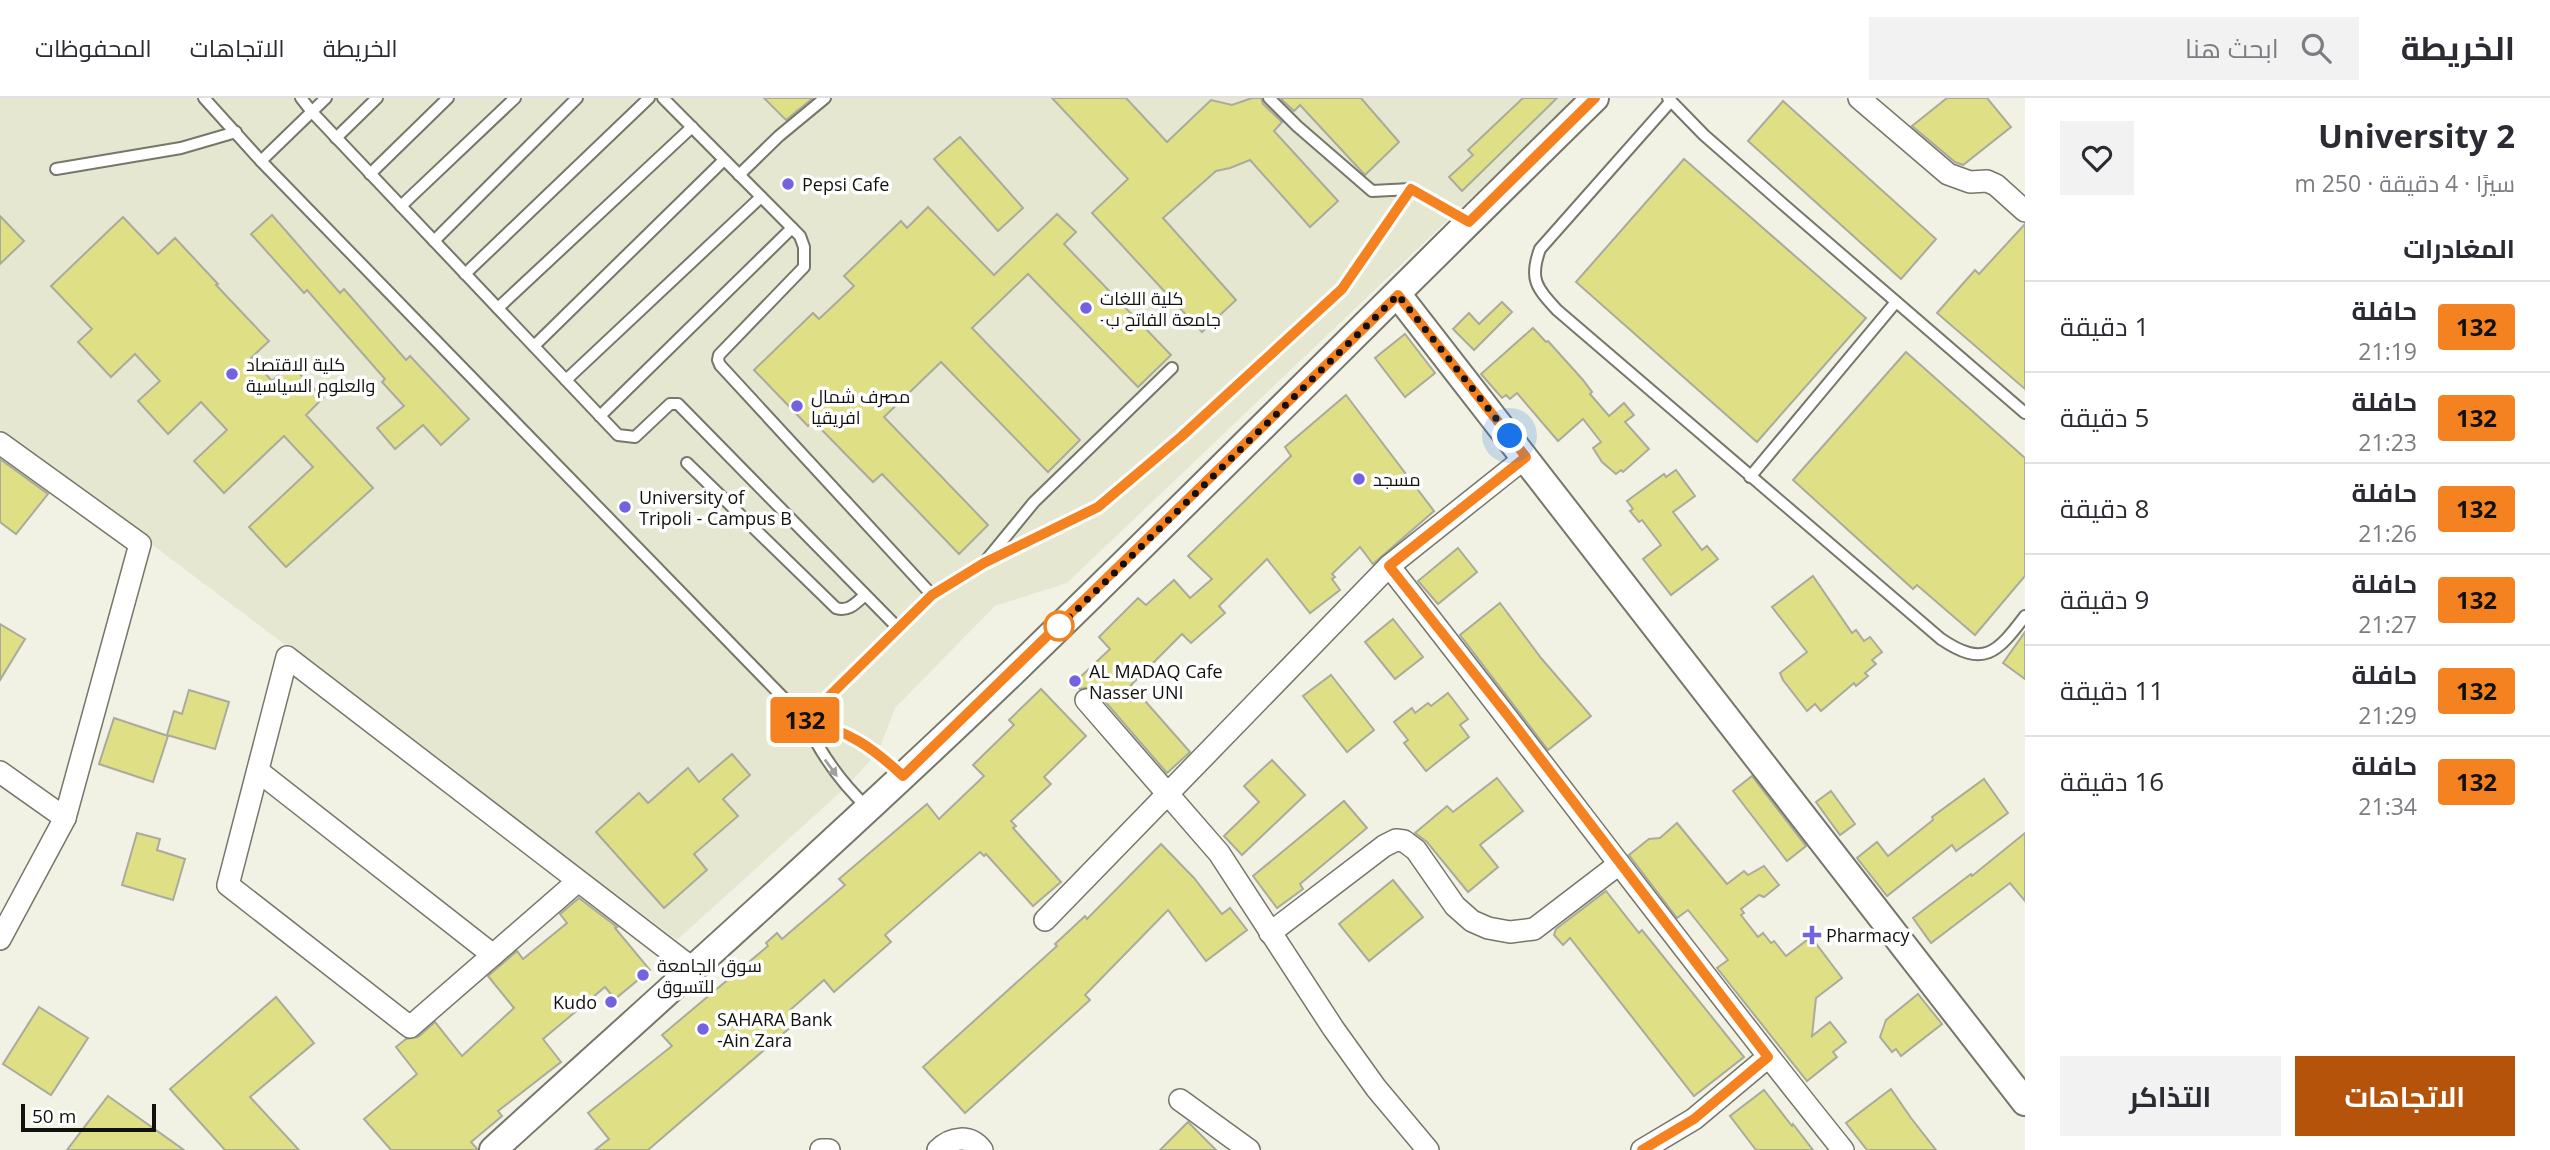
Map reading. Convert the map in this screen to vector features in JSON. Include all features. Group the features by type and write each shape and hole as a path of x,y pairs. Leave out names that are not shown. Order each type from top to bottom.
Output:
{"street":[{"path":"494,1150 903,776 1398,295 1595,98"},
{"path":"1859,98 1948,174 1970,182 1987,181 1996,185 2025,211"},
{"path":"1398,295 2025,1102"},
{"path":"0,443 140,544 65,818 0,939"},
{"path":"1045,920 1389,566 1526,457"},
{"path":"1389,566 1508,716 1768,1057 1843,1150"},
{"path":"578,881 410,1027 228,885 287,657 692,968"},
{"path":"1086,700 1219,853 1362,1068 1428,1150"},
{"path":"258,771 493,955"},
{"path":"0,772 65,818"},
{"path":"1270,933 1384,846 1396,840 1404,841 1416,850 1455,905 1472,921 1488,928 1510,932 1534,929 1619,864"},
{"path":"1642,1150 1694,1119 1768,1057"},
{"path":"1180,1100 1249,1150"},
{"path":"938,1150 946,1142 965,1139 978,1144 982,1150"},
{"path":"821,1150 829,1150"}],"lane":[{"path":"204,98 261,161 805,720 830,766 846,787 869,808"},
{"path":"301,98 618,435 635,437 670,404 678,404 898,628"},
{"path":"261,161 326,98"},
{"path":"336,138 377,98"},
{"path":"370,174 448,98"},
{"path":"401,206 515,98"},
{"path":"434,241 577,98"},
{"path":"466,274 649,98"},
{"path":"663,98 800,236 804,247 804,267 719,355 718,360 932,595"},
{"path":"739,175 779,136 825,98"},
{"path":"1269,98 1372,191 1411,189 1469,222"},
{"path":"2025,413 1704,135 1669,99 1540,249 1533,274 1537,286 1557,310 1941,639 1958,650 1978,655 1995,651 2025,616"},
{"path":"498,308 692,127"},
{"path":"56,169 181,148 236,132"},
{"path":"534,346 724,160"},
{"path":"805,720 932,595 984,563 1098,507 1182,436 1342,289 1411,189"},
{"path":"566,380 761,197"},
{"path":"600,416 792,228"},
{"path":"1751,477 1896,302"},
{"path":"984,563 1034,502 1172,368"},
{"path":"687,463 836,608 850,608 865,595"},
{"path":"805,720 855,737 878,752 903,776"}],"shaded area":[{"name":"University of Tripoli - Campus B","path":"0,98 1576,98 1067,583 995,606 895,708 878,752 846,787 677,940 0,430"}],"building":[{"path":"764,98 813,98 786,120"},
{"path":"1052,98 1126,98 1167,142 1211,100 1232,105 1252,98 1261,98 1263,104 1282,122 1274,131 1338,201 1310,227 1250,160 1216,171 1163,218 1236,300 1202,332 1092,213 1128,179"},
{"path":"1280,98 1361,98 1399,142 1365,175 1300,105 1294,111"},
{"path":"1523,98 1557,98 1462,191 1449,177 1473,155 1468,150"},
{"path":"1947,98 1987,98 2011,127 1963,165 1955,162 1912,126"},
{"path":"1783,101 1936,239 1901,279 1748,141"},
{"path":"960,137 1023,208 998,231 934,159"},
{"path":"1684,159 1866,318 1757,442 1576,282"},
{"path":"928,207 994,275 1057,214 1076,232 1064,244 1171,355 1138,387 1028,274 972,328 1080,440 1048,472 941,362 884,417 988,525 959,554 882,474 873,482 813,421 808,426 754,370 813,313 819,319 854,286 844,276 901,221 907,228"},
{"path":"272,215 340,293 344,289 406,360 410,356 469,419 441,445 423,425 395,449 377,428 404,406 382,382 385,379 307,290 304,293 251,234"},
{"path":"0,216 24,241 0,264"},
{"path":"123,217 158,254 175,238 218,284 216,285 269,341 251,358 272,381 290,364 323,398 306,415 373,488 286,567 249,527 313,467 284,436 224,493 194,461 227,430 201,402 168,434 138,401 160,381 135,354 111,377 78,342 92,329 51,286"},
{"path":"2025,224 2025,389 1937,313 1975,270 1979,274"},
{"path":"1502,302 1512,312 1474,350 1453,329 1469,313 1479,324"},
{"path":"1533,328 1583,380 1592,392 1590,394 1609,416 1624,403 1634,415 1625,422 1649,449 1623,472 1621,470 1616,474 1602,462 1593,448 1601,442 1583,419 1558,441 1517,393 1510,399 1506,395 1502,398 1481,374"},
{"path":"1405,334 1435,373 1405,397 1375,358"},
{"path":"1906,352 2025,458 2025,576 1975,635 1917,585 1913,589 1793,480"},
{"path":"1346,395 1434,511 1373,564 1360,547 1332,574 1335,577 1332,579 1340,590 1310,613 1267,559 1219,606 1225,613 1191,643 1182,634 1131,685 1190,752 1167,773 1096,691 1090,687 1080,689 1074,683 1110,649 1099,637 1138,598 1146,605 1174,580 1190,598 1212,579 1188,556 1291,456 1285,447"},
{"path":"0,459 48,494 16,534 0,522"},
{"path":"1676,470 1695,496 1673,512 1702,550 1707,546 1718,559 1671,595 1643,559 1661,545 1642,520 1639,522 1630,511 1633,509 1627,501 1664,474 1666,477"},
{"path":"1458,548 1477,572 1438,604 1418,581"},
{"path":"1813,576 1852,633 1856,630 1864,641 1870,637 1882,652 1872,660 1876,664 1865,673 1868,676 1856,686 1854,683 1821,711 1815,704 1807,711 1783,680 1780,673 1807,652 1772,607"},
{"path":"1500,603 1541,658 1591,716 1548,750 1460,635"},
{"path":"1393,619 1423,657 1395,679 1365,642"},
{"path":"0,624 25,639 0,680"},
{"path":"2025,632 2025,679 2003,663"},
{"path":"1331,675 1374,730 1347,752 1303,696"},
{"path":"1041,689 1086,736 1044,777 1051,784 1011,821 1016,826 1013,828 1061,882 1033,906 986,854 984,856 980,852 885,935 891,942 834,992 824,980 790,1010 799,1020 648,1150 595,1150 609,1139 588,1113 672,1046 662,1035 768,946 766,943 777,933 782,939 845,885 839,879 927,804 939,819 984,776 973,765 1014,725 1009,720"},
{"path":"189,690 229,702 215,749 167,735 174,711 182,714"},
{"path":"1448,693 1468,719 1460,725 1469,737 1426,771 1404,743 1408,740 1394,722 1412,708 1415,713 1428,703 1431,706"},
{"path":"114,718 168,736 153,782 99,764"},
{"path":"732,754 750,775 723,799 738,816 694,854 707,870 664,908 596,832 639,793 648,803 688,768 699,782"},
{"path":"1272,760 1305,795 1242,855 1224,836 1259,802 1244,786"},
{"path":"1752,776 1806,846 1787,861 1733,791"},
{"path":"1497,778 1523,811 1480,845 1498,867 1468,892 1427,842 1415,833 1447,806 1453,812"},
{"path":"1984,779 2008,813 1956,851 1952,845 1887,896 1857,858 1877,842 1888,856 1933,820 1932,817"},
{"path":"1831,791 1855,824 1840,835 1816,802"},
{"path":"1344,801 1367,828 1300,884 1303,889 1277,908 1253,876"},
{"path":"1677,823 1727,884 1744,871 1748,875 1764,866 1779,885 1764,897 1759,895 1741,909 1744,913 1741,915 1758,937 1763,933 1771,943 1774,941 1786,956 1811,937 1842,978 1816,998 1812,1036 1830,1022 1846,1042 1833,1052 1837,1057 1807,1081 1717,968 1728,960 1688,910 1677,918 1629,855 1649,839 1660,838"},
{"path":"137,833 160,839 157,850 185,859 173,900 122,885"},
{"path":"2025,833 2025,901 2010,883 1931,943 1913,918 1971,874 1972,876"},
{"path":"1161,844 1194,878 1222,914 1230,908 1247,930 1206,961 1168,910 1085,995 1090,1000 965,1113 923,1067 1057,946 1055,944 1085,916 1087,919"},
{"path":"1393,880 1423,917 1369,961 1339,924"},
{"path":"1606,891 1639,933 1642,930 1744,1057 1694,1096 1570,938 1563,945 1554,935 1556,929"},
{"path":"579,898 617,927 615,928 650,970 615,999 605,987 543,1039 561,1062 498,1111 502,1116 471,1142 478,1150 391,1150 364,1119 417,1074 396,1047 406,1039 418,1037 435,1022 462,1056 514,1008 488,976 517,951 523,959 567,923 560,914"},
{"path":"1918,994 1942,1024 1901,1056 1896,1049 1892,1052 1880,1037 1886,1020"},
{"path":"276,997 314,1043 250,1097 299,1150 225,1150 170,1089"},
{"path":"39,1007 88,1038 51,1095 3,1064"},
{"path":"1891,1089 1936,1150 1867,1150 1846,1123"},
{"path":"1764,1090 1813,1150 1756,1150 1730,1116"},
{"path":"108,1096 184,1150 67,1150"},
{"path":"1188,1122 1216,1150 1160,1150"}],"bus line":[{"name":"132","path":"1595,98 1469,222 1411,189 1342,289 1182,436 1098,507 984,563 932,595 805,720 855,737 878,752 903,776 1398,295 1526,457 1389,566 1508,716 1768,1057 1694,1119 1642,1150"}],"place":[{"name":"Pepsi Cafe","path":"788,184"},
{"name":"كلية اللغات -جامعة الفاتح ب","path":"1086,308"},
{"name":"كلية الاقتصاد والعلوم السياسية","path":"232,374"},
{"name":"مصرف شمال افريقيا","path":"797,406"},
{"name":"مسجد","path":"1359,479"},
{"name":"University of Tripoli - Campus B","path":"625,507"},
{"name":"AL MADAQ Cafe Nasser UNI","path":"1075,681"},
{"name":"Pharmacy","path":"1812,935"},
{"name":"سوق الجامعة للتسوق","path":"643,975"},
{"name":"Kudo","path":"611,1002"},
{"name":"SAHARA Bank -Ain Zara","path":"703,1029"}],"route":[{"path":"1059,626 1051,635 1398,295 1510,436"}]}
